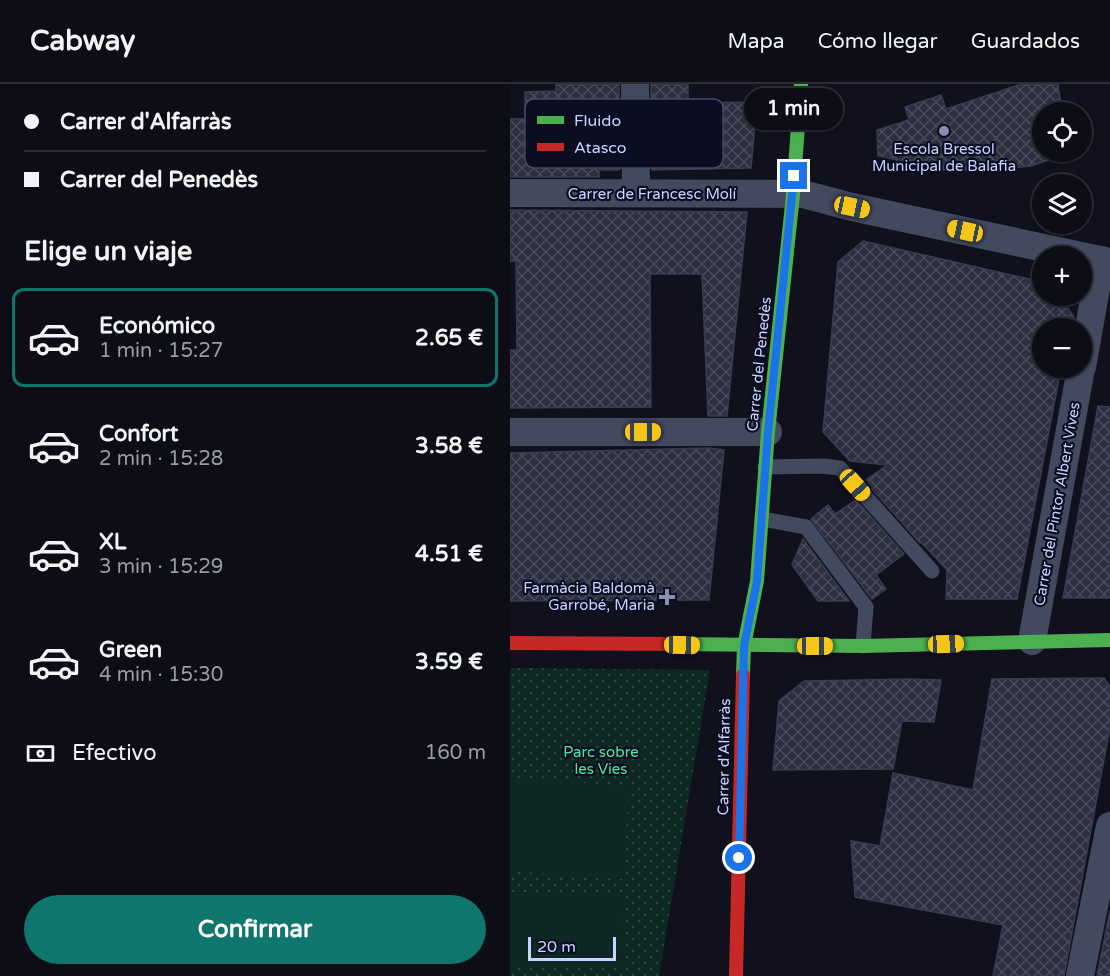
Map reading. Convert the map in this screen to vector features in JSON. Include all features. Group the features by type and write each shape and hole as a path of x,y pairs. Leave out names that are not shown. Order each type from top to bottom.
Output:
{"street":[{"path":"635,84 635,99"},
{"name":"Carrer del Penedès","path":"744,646 757,581 768,432 793,195 801,84"},
{"path":"636,168 636,193"},
{"name":"Carrer de Francesc Molí","path":"510,193 803,194 852,207 1105,261"},
{"name":"Carrer del Pintor Albert Vives","path":"1092,318 1105,261"},
{"name":"Carrer del Pintor Albert Vives","path":"1032,641 1079,378"},
{"path":"510,432 768,432"},
{"path":"510,643 863,646 1110,640"},
{"name":"Carrer d'Alfarràs","path":"736,976 744,646"},
{"path":"1080,976 1110,826"}],"lane":[{"path":"765,467 840,468 932,571"},
{"path":"762,519 806,527 866,608 863,646"}],"green space":[{"name":"Parc sobre les Vies","path":"510,668 710,670 659,976 510,976"},
{"path":"510,778 629,786 623,879 510,871"},
{"path":"510,892 623,895 622,967 510,964"}],"building":[{"path":"556,84 619,84 619,99 525,99 525,92 556,91"},
{"path":"651,84 688,84 688,99 651,99"},
{"path":"1022,84 1058,84 1061,102 1032,102 1032,162 1043,162 1031,166 983,171 942,170 878,156 877,130 909,120 905,107 941,95 946,109"},
{"path":"723,102 757,102 751,168 652,170 652,168 723,168"},
{"path":"510,119 525,119 525,168 619,168 619,170 599,170 599,177 510,177"},
{"path":"510,210 747,212 727,416 708,416 702,274 650,274 651,407 510,408 510,350 517,350 516,261 510,261"},
{"path":"863,241 1032,280 1032,306 1067,306 1074,317 1032,318 1032,378 1059,378 1017,599 946,599 947,570 920,543 866,480 887,465 850,461 823,432 838,262"},
{"path":"1098,406 1110,407 1110,598 1063,598"},
{"path":"709,448 724,450 709,600 510,601 510,453"},
{"path":"856,500 904,554 876,575 886,589 872,599 811,519 828,505 835,514"},
{"path":"803,539 849,601 818,601 792,565"},
{"path":"1104,678 1110,687 1110,727 1064,976 993,976 1003,925 855,897 851,841 880,846 893,773 973,790 992,679"},
{"path":"941,680 934,722 902,721 893,769 773,770 779,701 804,681"},
{"path":"1110,910 1110,976 1097,976"}],"traffic: fast":[{"path":"743,675 744,646 757,581 768,432 793,195 801,84"},
{"path":"681,644 863,646 1110,640"}],"traffic: jam":[{"path":"510,643 681,644"},
{"path":"736,976 743,675"}],"place":[{"name":"Escola Bressol Municipal de Balafia","path":"944,131"},
{"name":"Farmàcia Baldomà Garrobé, Maria","path":"667,597"}],"route":[{"path":"739,858 744,646 757,581 768,432 794,176"}]}
